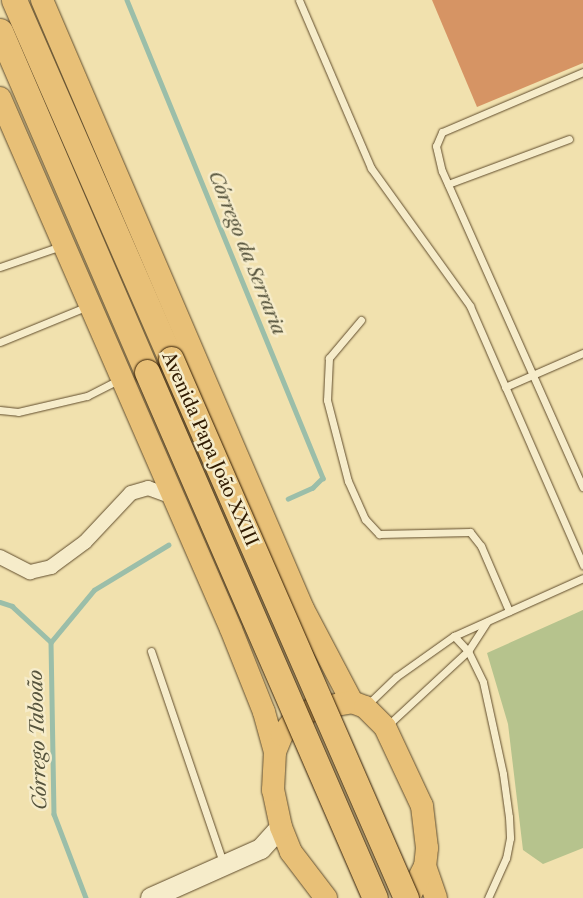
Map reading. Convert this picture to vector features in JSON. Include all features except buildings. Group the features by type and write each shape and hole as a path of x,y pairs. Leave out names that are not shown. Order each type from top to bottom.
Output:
{"highway":[{"name":"Avenida Papa João XXIII","path":"14,0 407,898"},
{"name":"Avenida Papa João XXIII","path":"0,31 135,375 375,898"}],"main road":[{"name":"Avenida Papa João XXIII","path":"42,0 303,609 358,705 385,727"},
{"name":"Avenida Papa João XXIII","path":"0,98 91,305 135,375 175,498 256,690 275,752"},
{"path":"326,898 291,852 281,827 273,790 275,752 282,734 293,721 313,709 358,705"},
{"path":"385,727 422,806 426,830 425,866 436,898"},
{"path":"407,898 425,866"}],"street":[{"path":"6,561 30,572 57,563 85,542 131,493 140,489 148,488 175,498"},
{"path":"150,898 261,849 281,827"},
{"path":"261,849 291,852"}],"lane":[{"path":"299,0 371,168 470,306 583,564"},
{"path":"583,72 442,132 436,146 448,184 583,487"},
{"path":"448,184 569,140"},
{"path":"0,267 64,245"},
{"path":"0,342 91,305"},
{"path":"361,320 329,358 327,400 348,481 365,519 379,534 470,532 481,546 509,611"},
{"path":"505,387 583,353"},
{"path":"0,410 18,412 87,396 135,375"},
{"path":"358,705 454,636 583,578"},
{"path":"385,727 468,651 488,622"},
{"path":"454,636 468,651 483,682 509,817 510,838 506,858 488,898"},
{"path":"151,651 224,865"}],"green space":[{"path":"583,610 583,848 543,864 523,850 508,724 487,653"}],"waterway":[{"name":"Córrego da Serraria","path":"127,0 323,478 313,488 288,499"},
{"name":"Córrego da Serraria","path":"51,642 94,590 168,545"},
{"name":"Córrego Taboão","path":"0,602 12,606 51,642 54,814 86,898"}]}
